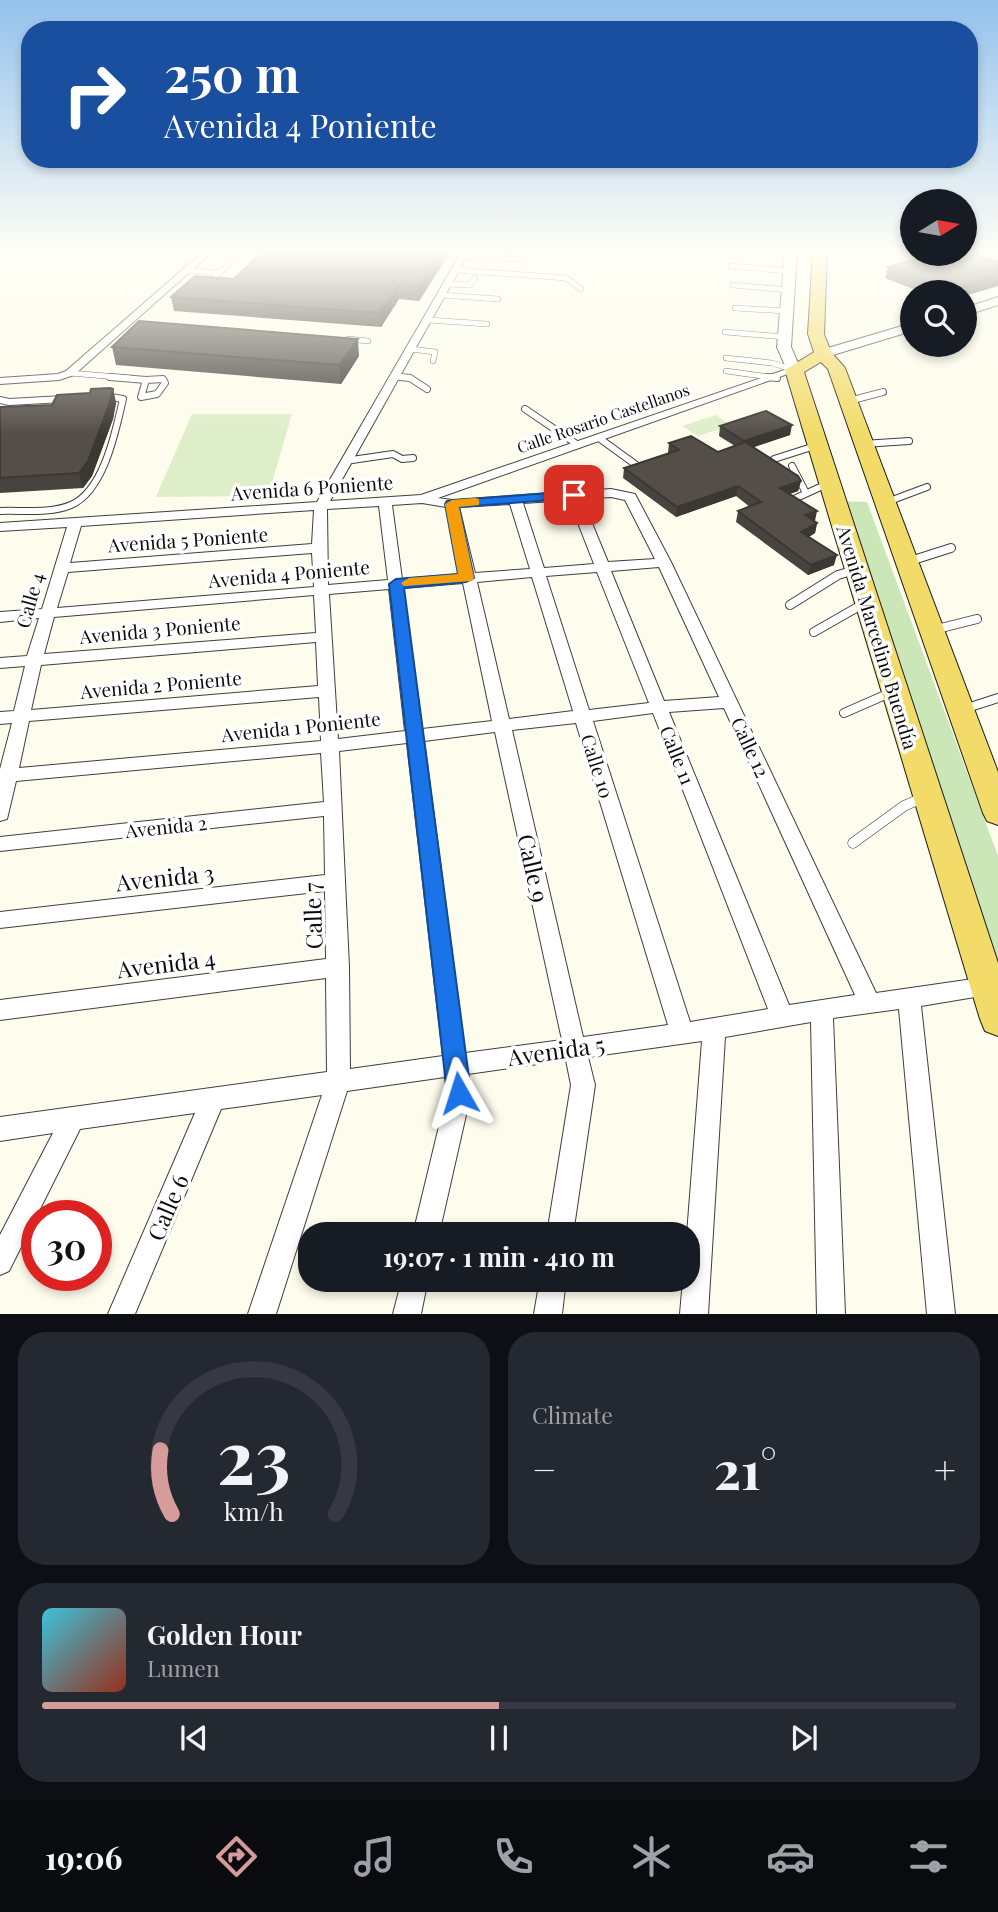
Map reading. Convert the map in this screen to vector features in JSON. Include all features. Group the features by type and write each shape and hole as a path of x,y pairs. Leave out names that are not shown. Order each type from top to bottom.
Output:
{"main road":[{"path":"817,312 816,334 823,354 836,368 959,711 981,755 998,813"},
{"path":"786,374 823,354"},
{"name":"Avenida Marcelino Buendía","path":"786,374 818,445 818,488 857,570 998,1019"}],"street":[{"path":"1,382 59,377 71,373 141,312"},
{"path":"321,506 433,312"},
{"name":"Avenida Marcelino Buendía","path":"786,312 786,374"},
{"path":"823,354 900,331"},
{"name":"Calle Rosario Castellanos","path":"422,499 786,374"},
{"name":"Avenida 6 Poniente","path":"0,527 422,499 452,504 574,495 625,495"},
{"name":"Calle 11","path":"574,495 780,1014"},
{"name":"Calle 12","path":"625,495 634,502 664,562 870,1004"},
{"name":"Calle 10","path":"515,499 682,1033"},
{"path":"385,501 459,1093 429,1222"},
{"name":"Calle 9","path":"452,504 466,578 583,1085 562,1222"},
{"name":"Calle 7","path":"262,1314 339,1080 333,808 319,548 321,506"},
{"name":"Calle 4","path":"0,814 4,775 46,614 75,523"},
{"name":"Avenida 5 Poniente","path":"61,568 319,548"},
{"name":"Avenida 4 Poniente","path":"0,617 664,562"},
{"name":"Avenida 3 Poniente","path":"0,663 323,637"},
{"name":"Avenida 2 Poniente","path":"0,718 326,691"},
{"name":"Avenida 1 Poniente","path":"4,775 330,746 659,707 730,702"},
{"name":"Avenida 2","path":"0,844 333,808"},
{"name":"Avenida 3","path":"0,920 335,882"},
{"name":"Avenida 4","path":"0,1010 338,967"},
{"name":"Avenida 5","path":"0,1129 714,1029 780,1014 822,1012 987,986"},
{"path":"909,999 941,1314"},
{"path":"822,1012 831,1314"},
{"path":"694,1314 714,1029"},
{"name":"Calle 6","path":"121,1314 213,1100"},
{"path":"0,1262 73,1119"},
{"path":"407,1314 412,1292"},
{"path":"548,1314 551,1292"}],"lane":[{"path":"429,320 487,324"},
{"path":"132,321 146,322"},
{"path":"725,332 785,337"},
{"path":"341,338 368,341"},
{"path":"411,349 435,352 433,361"},
{"path":"726,358 772,363 786,374"},
{"path":"726,372 786,374"},
{"path":"71,373 146,380 155,378 163,379 165,383 157,394 141,397 146,380"},
{"path":"395,376 410,378 427,388"},
{"path":"848,402 883,392"},
{"path":"0,511 69,506 89,494 99,475 123,398 90,397"},
{"path":"0,400 9,402 76,398"},
{"path":"525,409 578,445"},
{"path":"599,438 639,467"},
{"path":"862,444 909,441"},
{"path":"774,459 818,445"},
{"path":"345,461 393,454 402,459 413,458"},
{"path":"792,466 818,488 792,500"},
{"path":"884,503 927,487"},
{"path":"906,562 951,548"},
{"path":"790,605 838,575 857,570"},
{"path":"814,632 847,611 867,603"},
{"path":"930,631 977,619"},
{"path":"844,713 895,691"},
{"path":"959,711 998,698"},
{"path":"853,843 904,806 928,796"}],"green space":[{"path":"192,414 292,414 268,496 156,497"},
{"path":"716,415 732,425 698,436 682,426"},
{"path":"840,501 867,502 998,856 998,997"}],"building":[{"path":"139,321 358,339 339,365 112,347"},
{"path":"91,389 113,389 109,405 88,461 79,473 0,478 0,407 52,405 57,395 90,393"},
{"path":"766,411 792,425 744,441 720,426"},
{"path":"691,436 718,452 745,442 798,476 801,481 780,488 817,511 805,515 817,523 801,532 837,555 811,565 738,511 761,502 738,486 677,507 624,468 679,450 669,443"}],"slow traffic":[{"path":"409,583 466,578 452,504 475,502"}],"route":[{"path":"459,1093 396,584 466,578 452,504 574,495"}]}
